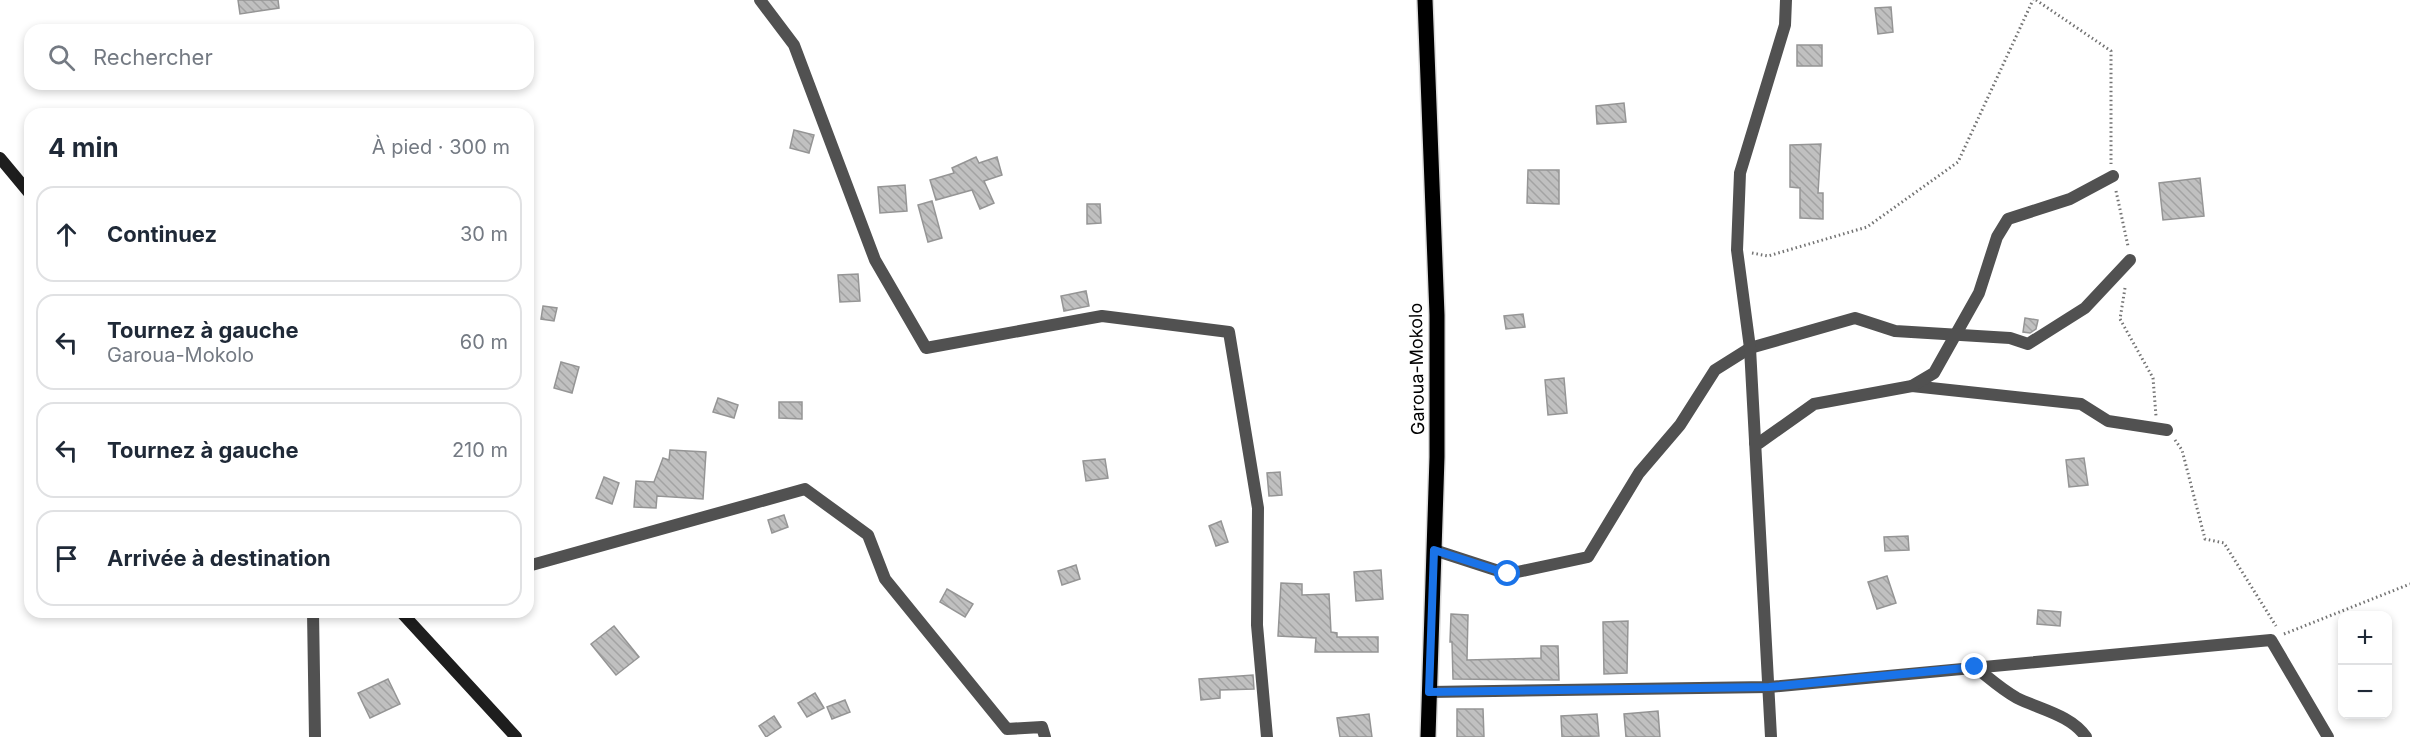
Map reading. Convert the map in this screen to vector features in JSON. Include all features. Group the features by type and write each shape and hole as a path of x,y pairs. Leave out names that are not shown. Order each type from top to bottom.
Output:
{"main road":[{"name":"Garoua-Mokolo","path":"1425,0 1437,315 1437,457 1428,737"},
{"path":"0,158 24,187"},
{"path":"407,618 516,737"}],"street":[{"path":"760,0 794,45 874,260 926,348 1102,316 1229,332 1258,508 1257,625 1267,737"},
{"path":"1771,737 1749,348 1737,250 1740,173 1785,26 1786,0"},
{"path":"1912,386 1934,373 1978,293 1997,237 2008,219 2070,199 2113,177"},
{"path":"1434,550 1508,574 1588,557 1639,473 1680,425 1715,370 1749,348 1855,318 1895,331 2010,338 2028,344 2085,308 2130,260"},
{"path":"1755,443 1814,404 1912,386 2081,404 2108,420 2167,430"},
{"path":"534,564 805,489 867,535 885,579 1007,729 1042,727 1045,737"},
{"path":"313,618 315,737"},
{"path":"1429,692 1769,687 2271,640 2328,737"},
{"path":"1975,667 2016,698 2049,711 2082,731 2086,737"}],"path":[{"path":"1737,250 1768,256 1867,227 1958,162 2034,0 2111,51 2111,165 2130,260 2120,319 2153,378 2156,415 2182,450 2205,538 2224,543 2282,635 2410,584"}],"building":[{"path":"238,0 278,0 279,8 240,14"},
{"path":"1891,7 1893,32 1878,34 1875,8"},
{"path":"1797,45 1822,45 1822,66 1797,66"},
{"path":"1624,103 1626,122 1597,124 1596,106"},
{"path":"794,130 814,135 809,153 790,148"},
{"path":"1821,144 1818,193 1823,193 1823,219 1800,218 1800,188 1790,187 1790,145"},
{"path":"976,157 979,163 997,157 1002,175 984,181 994,203 980,209 972,190 936,200 930,180 954,173 952,168"},
{"path":"1528,170 1559,170 1559,204 1527,203"},
{"path":"2200,178 2204,216 2163,220 2159,183"},
{"path":"905,185 907,211 880,213 878,187"},
{"path":"932,201 942,238 928,242 918,205"},
{"path":"1087,204 1100,204 1101,223 1087,224"},
{"path":"858,274 860,301 840,302 838,275"},
{"path":"1086,291 1089,306 1064,311 1061,296"},
{"path":"543,306 557,308 554,321 541,319"},
{"path":"1523,314 1525,327 1506,329 1504,316"},
{"path":"2025,318 2038,320 2036,329 2030,333 2023,332"},
{"path":"561,362 579,367 572,393 554,388"},
{"path":"1564,378 1567,413 1548,415 1545,380"},
{"path":"718,398 738,405 734,418 713,412"},
{"path":"779,402 802,402 802,419 779,418"},
{"path":"670,450 706,452 703,499 657,496 656,508 634,507 636,481 654,482 663,458 669,460"},
{"path":"2084,458 2088,485 2069,487 2066,460"},
{"path":"1105,459 1108,478 1086,481 1083,461"},
{"path":"1280,472 1282,495 1269,496 1267,473"},
{"path":"604,477 619,483 612,504 596,498"},
{"path":"784,515 788,527 772,533 768,520"},
{"path":"1221,521 1228,542 1216,546 1209,526"},
{"path":"1908,536 1909,550 1885,551 1884,537"},
{"path":"1076,565 1080,579 1062,585 1058,571"},
{"path":"1381,570 1383,599 1356,601 1354,572"},
{"path":"1887,576 1896,603 1877,609 1868,582"},
{"path":"1281,583 1302,584 1302,595 1329,594 1331,632 1337,633 1337,637 1378,637 1378,652 1315,652 1316,638 1278,636"},
{"path":"947,589 973,604 965,617 940,602"},
{"path":"2038,610 2061,612 2060,626 2037,624"},
{"path":"1451,614 1468,615 1467,660 1541,658 1541,646 1558,646 1559,680 1453,679 1452,642 1450,642"},
{"path":"1628,621 1627,673 1604,674 1603,622"},
{"path":"614,626 639,657 616,675 591,644"},
{"path":"1253,675 1254,689 1220,690 1220,698 1201,700 1199,679"},
{"path":"388,679 400,704 370,718 358,693"},
{"path":"815,693 824,708 807,717 798,703"},
{"path":"845,700 850,712 832,719 827,707"},
{"path":"1457,709 1483,709 1484,737 1457,737"},
{"path":"1658,711 1660,737 1626,737 1624,714"},
{"path":"1369,714 1372,737 1340,737 1337,718"},
{"path":"1597,714 1599,736 1562,737 1561,716"},
{"path":"774,716 781,727 766,737 759,726"}],"route":[{"path":"1508,574 1434,550 1429,692 1769,687 1975,667"}]}
